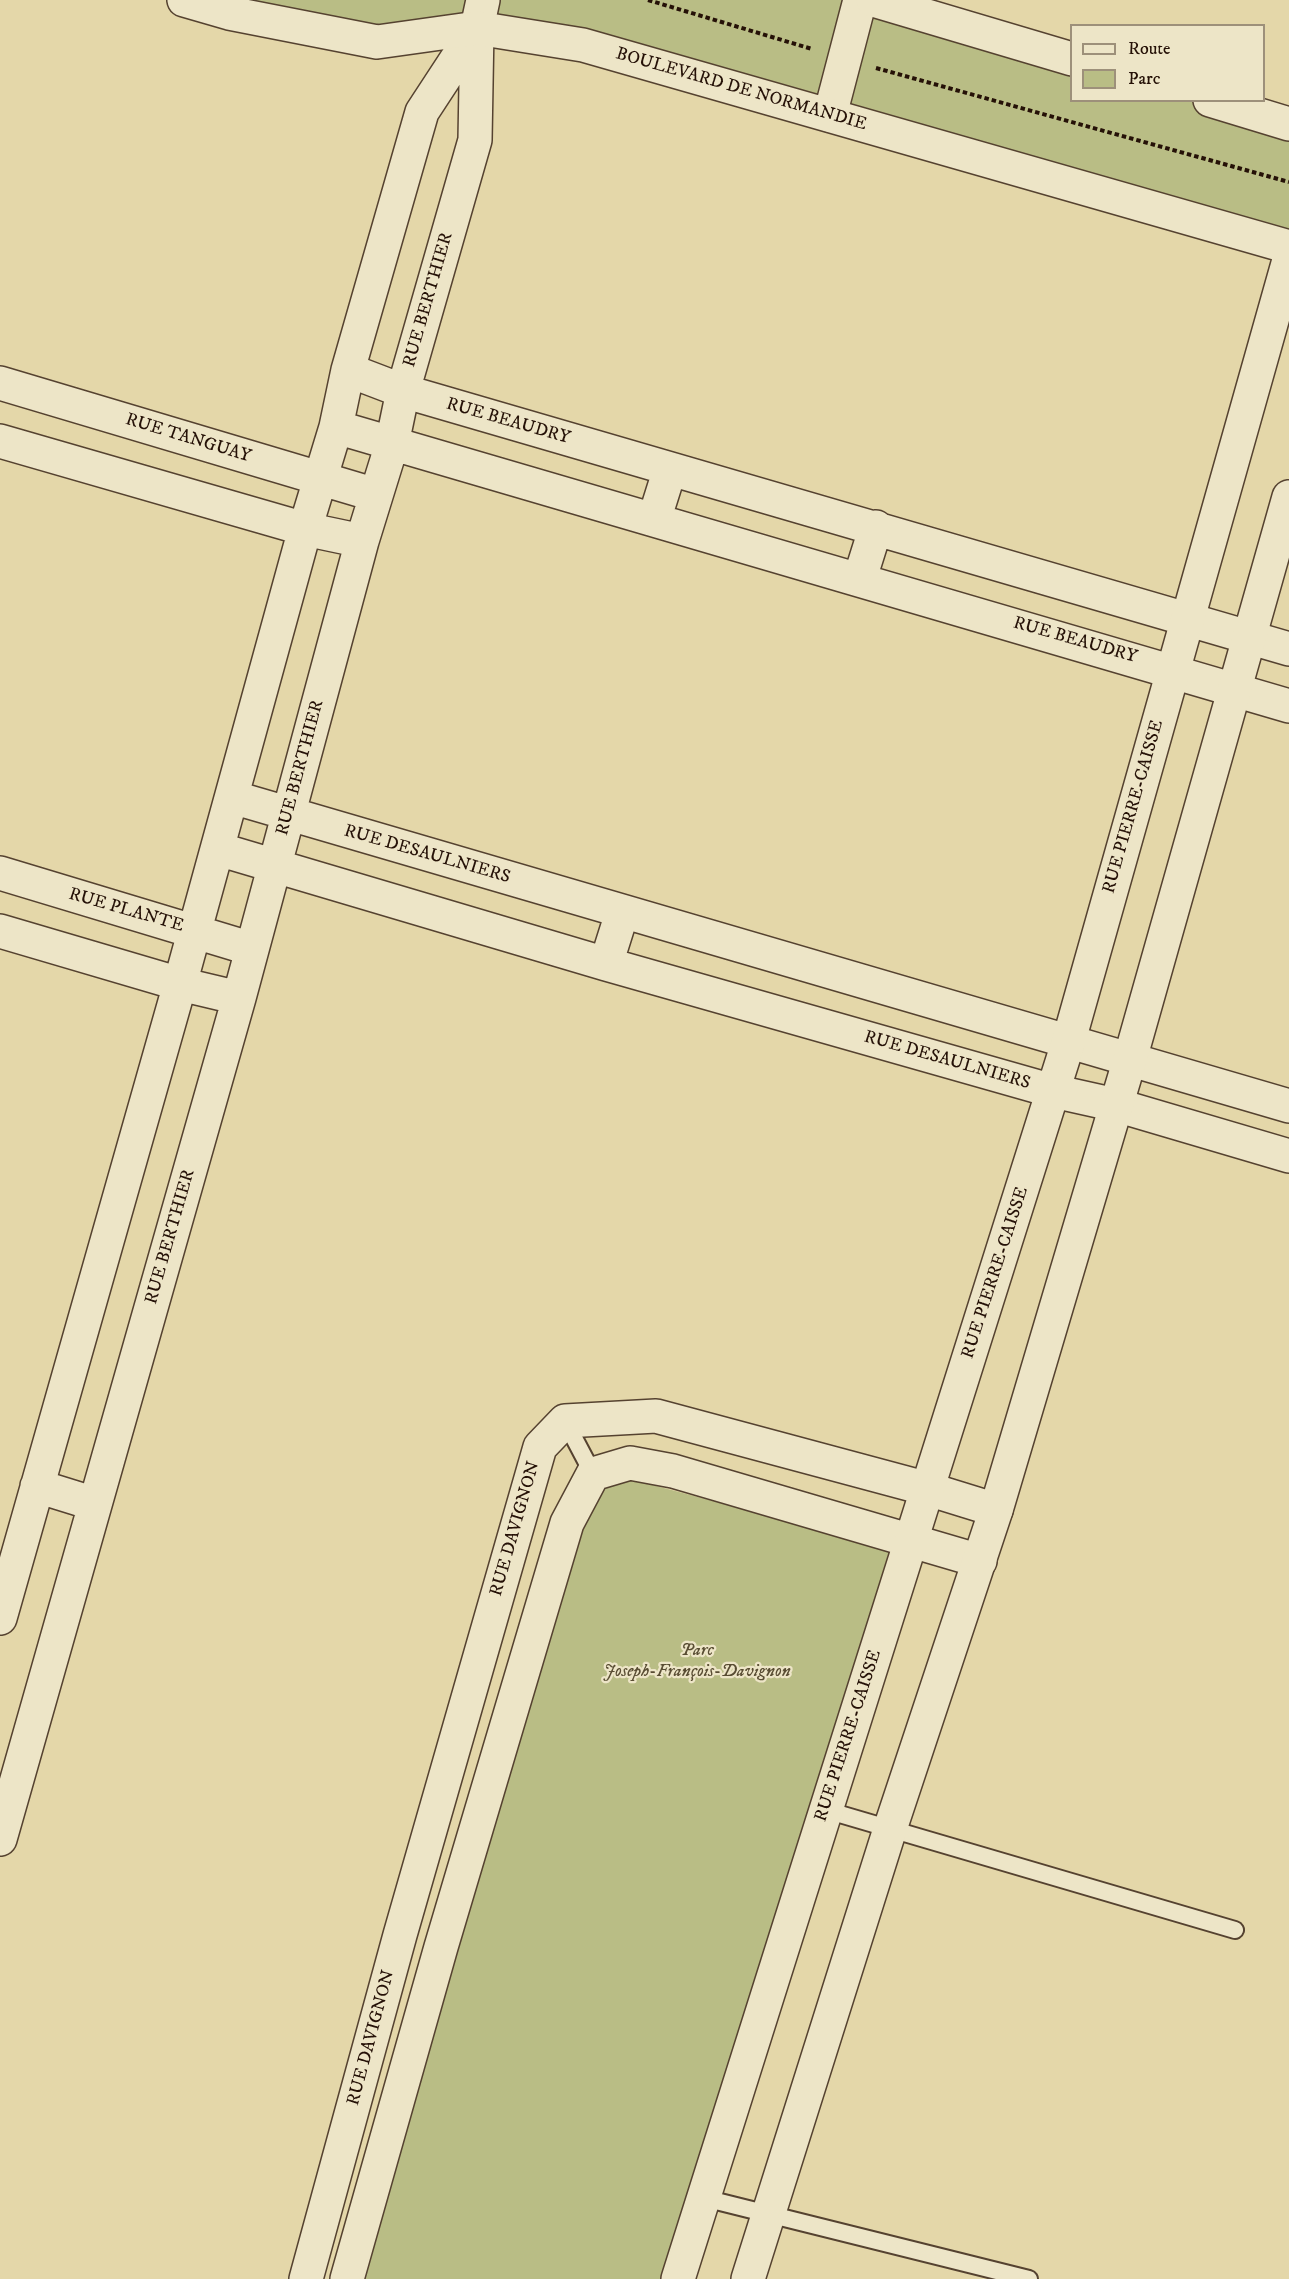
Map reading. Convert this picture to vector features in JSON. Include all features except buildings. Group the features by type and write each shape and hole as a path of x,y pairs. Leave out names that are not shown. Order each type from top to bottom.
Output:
{"street":[{"name":"BOULEVARD DE NORMANDIE","path":"183,0 230,13 377,42 480,14 1289,247"},
{"path":"830,116 860,0"},
{"path":"873,0 1070,59"},
{"path":"0,1618 218,849 305,529 336,427 348,370 422,112 480,14"},
{"name":"RUE BERTHIER","path":"0,1839 8,1778 95,1504 239,998 362,541 392,444 403,391 476,140 480,14"},
{"path":"1217,102 1289,124"},
{"name":"RUE PIERRE-CAISSE","path":"678,2279 1069,1040 1289,260"},
{"name":"RUE BEAUDRY","path":"348,370 403,391 1289,649"},
{"name":"RUE TANGUAY","path":"0,383 376,495"},
{"name":"RUE BEAUDRY","path":"336,427 1289,705"},
{"path":"0,441 305,529 362,541"},
{"path":"654,520 670,469"},
{"path":"748,2279 891,1829 996,1510 1130,1059 1289,497"},
{"path":"860,578 876,527"},
{"name":"RUE DESAULNIERS","path":"232,797 622,913 1069,1040 1289,1106"},
{"name":"RUE DESAULNIERS","path":"218,849 606,964 1053,1091 1116,1105 1289,1156"},
{"name":"RUE PLANTE","path":"0,873 252,949"},
{"path":"606,964 622,913"},
{"path":"0,931 180,984 239,998"},
{"path":"565,1421 656,1416 928,1489 996,1510"},
{"name":"RUE DAVIGNON","path":"306,2279 400,1935 540,1447 565,1421"},
{"path":"347,2279 441,1947 567,1523 593,1474 630,1463 673,1471 980,1561"},
{"path":"38,1486 95,1504"},
{"path":"400,1935 441,1947"},
{"path":"343,2141 383,2151"}],"lane":[{"path":"565,1421 593,1474"},
{"path":"826,1810 1235,1930"},
{"path":"704,2198 1029,2279"}],"path":[{"path":"648,0 844,59 1289,183"}],"green space":[{"path":"184,0 881,0 1070,58 1070,102 1215,102 1289,124 1289,247 583,45 377,42"},
{"name":"Parc Joseph-François-Davignon","path":"626,1478 890,1548 671,2279 364,2279 578,1526 602,1486"}]}
